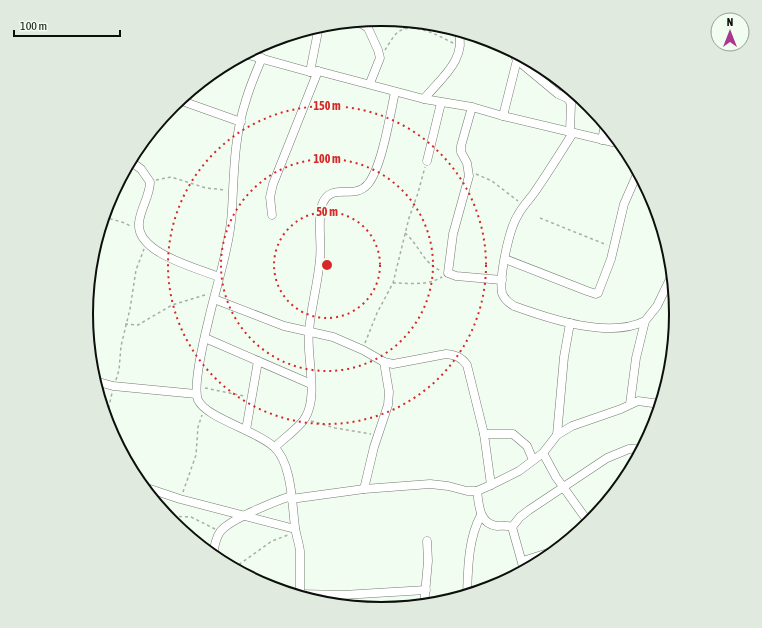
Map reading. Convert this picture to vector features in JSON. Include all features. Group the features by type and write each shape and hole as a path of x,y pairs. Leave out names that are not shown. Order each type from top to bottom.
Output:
{"street":[{"path":"366,27 380,58 370,83"},
{"path":"272,215 270,197 273,184 314,71 317,34"},
{"path":"424,99 452,67 460,47 459,37"},
{"path":"254,56 370,83 396,92 424,99 472,107 502,116 611,142"},
{"path":"262,58 246,101 241,122 231,191 230,223 199,361 197,390 199,402 216,416 246,430 275,447 284,465 300,549 300,590"},
{"path":"502,116 514,59"},
{"path":"528,67 571,103 571,132 518,214 512,226 505,259 502,293 507,301 514,306 570,322 606,328 625,328 645,321"},
{"path":"275,447 305,418 311,400 308,358 309,331 320,265 320,227 323,204 328,195 332,192 352,192 361,190 368,183 381,150 396,92"},
{"path":"185,102 241,122"},
{"path":"427,162 441,103"},
{"path":"472,107 461,146 461,152 469,171 453,234 447,273 456,276 502,280"},
{"path":"602,140 604,132"},
{"path":"135,165 141,169 150,182 139,223 139,233 147,244 158,252 219,277"},
{"path":"505,259 596,294 598,293 614,248 624,204 635,179"},
{"path":"630,404 636,358 645,321 657,306 667,284"},
{"path":"215,295 284,326 333,337 363,350 384,362 393,364 446,354 455,354 462,358 467,365 484,434 491,485"},
{"path":"556,435 564,356 570,322"},
{"path":"205,338 311,384"},
{"path":"246,430 258,361"},
{"path":"364,489 378,435 388,405 389,392 384,362"},
{"path":"102,383 113,386 197,390"},
{"path":"214,548 216,539 220,531 228,524 274,502 291,498 364,489 430,484 448,486 466,491 477,491 519,471 543,453 556,435 582,422 609,414 638,401 655,403"},
{"path":"484,434 513,434 527,446 533,460"},
{"path":"512,527 520,517 607,458 625,450 635,449"},
{"path":"543,453 563,487 585,518"},
{"path":"154,490 296,531"},
{"path":"477,491 481,515 484,520 491,525 512,527"},
{"path":"467,589 470,551 475,528 481,515"},
{"path":"512,527 523,561 534,558"},
{"path":"425,599 427,541"},
{"path":"320,595 426,590"}],"path":[{"path":"380,58 392,39 404,29 427,31 460,47"},
{"path":"363,350 377,313 393,283 405,233 427,162"},
{"path":"469,171 492,181 525,205"},
{"path":"150,182 171,177 206,188 231,191"},
{"path":"109,218 125,223 139,233"},
{"path":"540,218 614,248"},
{"path":"393,283 414,284 430,282 447,273 428,263 417,245 405,233"},
{"path":"108,408 113,386 119,370 136,270 147,244"},
{"path":"126,324 138,325 172,305 215,295"},
{"path":"197,390 252,397"},
{"path":"180,499 196,455 198,427 205,407"},
{"path":"305,418 329,426 378,435"},
{"path":"175,516 191,517 220,531"},
{"path":"239,564 272,541 296,531"}]}
